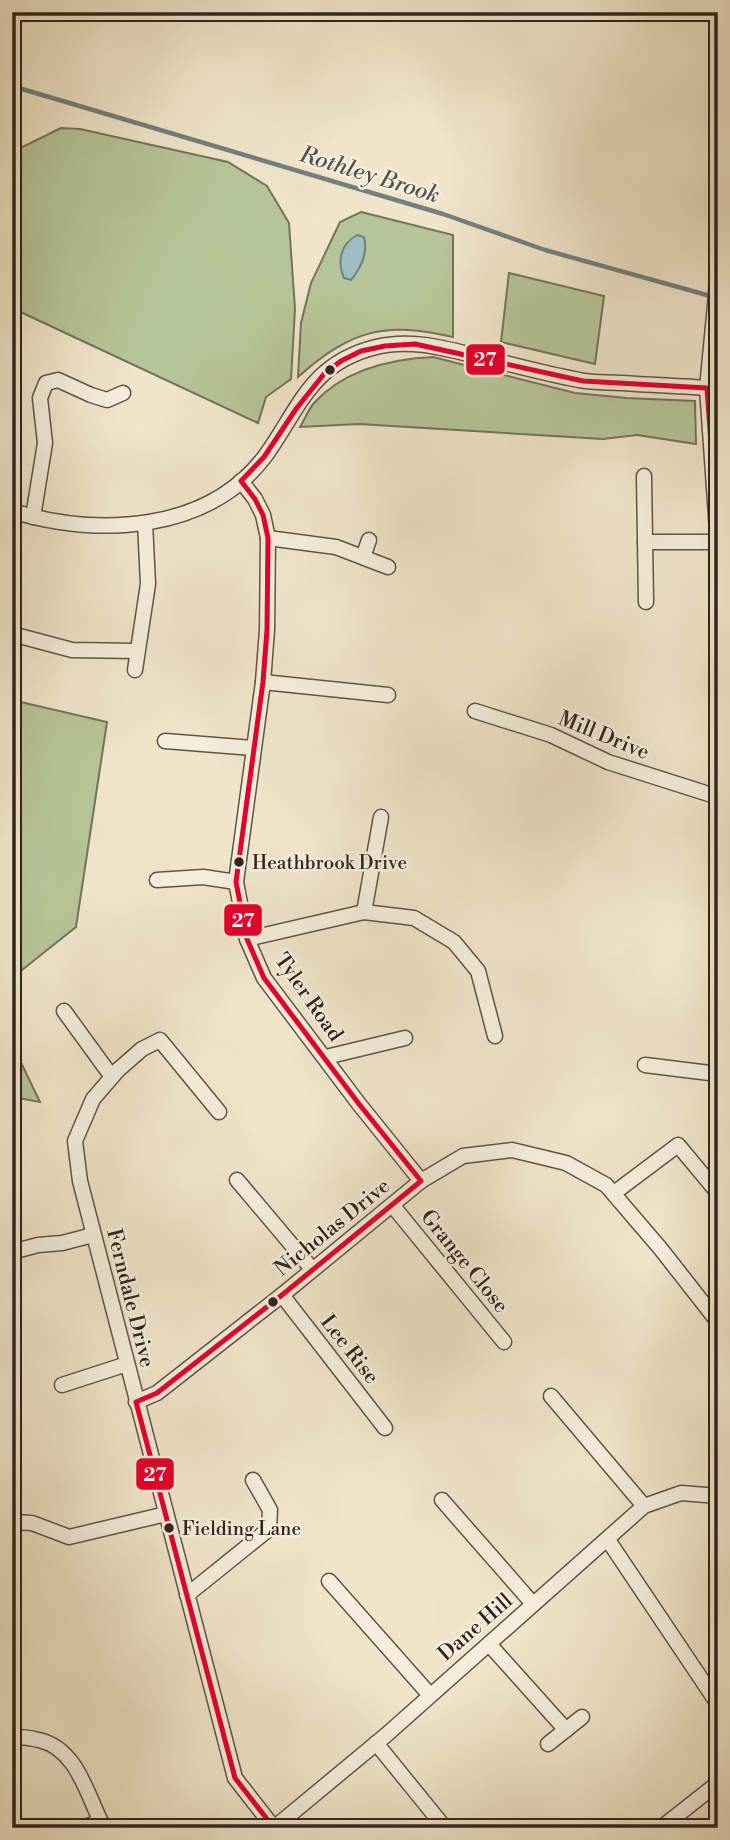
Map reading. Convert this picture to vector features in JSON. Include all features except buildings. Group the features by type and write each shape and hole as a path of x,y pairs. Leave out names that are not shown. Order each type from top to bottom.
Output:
{"street":[{"path":"645,541 718,544 707,388 718,248"},
{"path":"12,511 33,517 119,526 145,523 202,507 241,481 265,455 293,409 316,380 334,365 375,347 393,344 434,347 583,381 707,388"},
{"path":"33,517 45,443 40,398 46,383 58,380 91,396 107,400 123,393"},
{"path":"644,476 646,602"},
{"name":"Tyler Road","path":"241,481 263,515 268,538 267,630 263,682 236,882 247,939 264,978 421,1181"},
{"path":"135,670 148,584 145,523"},
{"path":"268,538 336,547 388,567"},
{"path":"363,557 369,540"},
{"path":"12,634 72,650 137,651"},
{"path":"263,682 388,695"},
{"name":"Mill Drive","path":"475,710 551,735 607,762 718,797"},
{"path":"165,741 253,748"},
{"path":"364,912 381,817"},
{"path":"157,880 203,877 236,882"},
{"path":"247,939 364,912 415,918 454,942 478,971 495,1036"},
{"path":"64,1011 112,1077"},
{"path":"326,1057 405,1038"},
{"name":"Ferndale Drive","path":"219,1112 160,1041 142,1049 93,1099 75,1141 80,1181 93,1235 235,1778 274,1828"},
{"path":"645,1065 718,1074"},
{"path":"614,1193 678,1145 718,1193"},
{"name":"Nicholas Drive","path":"136,1402 157,1393 421,1181 463,1156 512,1150 566,1163 606,1185 718,1322"},
{"path":"237,1180 312,1269"},
{"name":"Grange Close","path":"393,1206 505,1342"},
{"path":"12,1252 93,1235"},
{"name":"Lee Rise","path":"282,1295 385,1428"},
{"path":"62,1385 127,1364"},
{"path":"551,1396 644,1506"},
{"path":"187,1595 269,1529 270,1510 253,1480"},
{"name":"Dane Hill","path":"274,1828 489,1644 644,1506 681,1493 718,1496"},
{"path":"442,1500 533,1604"},
{"path":"12,1522 32,1523 69,1537 166,1514"},
{"path":"608,1540 718,1704"},
{"path":"329,1581 429,1694"},
{"path":"489,1644 566,1730"},
{"path":"548,1744 582,1717"},
{"path":"12,1738 21,1736 52,1743 70,1757 102,1824 83,1828"},
{"path":"376,1742 445,1828"},
{"path":"661,1828 718,1783"}],"green space":[{"path":"61,128 80,129 228,162 267,186 289,223 295,309 291,379 266,397 258,423 12,308 12,152"},
{"path":"361,212 453,235 453,337 408,330 370,333 335,349 298,377 301,323 311,283 340,222"},
{"path":"509,273 604,296 595,364 501,342"},
{"path":"433,357 575,393 695,401 696,444 637,435 603,439 359,424 300,427 314,403 326,391 354,374 385,363"},
{"path":"12,700 107,722 76,927 12,978"},
{"path":"12,1044 40,1102 12,1097"}],"water":[{"path":"357,235 364,237 365,249 361,265 351,280 344,278 341,260 347,244"}],"waterway":[{"name":"Rothley Brook","path":"12,86 443,214 545,250 714,297"}],"transit line":[{"name":"27","path":"274,1828 235,1778 136,1402 157,1393 421,1181 264,978 247,939 236,882 263,682 267,630 268,538 263,515 241,481 264,457 296,409 324,374 361,351 415,344 583,381 707,388 718,541"}],"place":[{"name":"Heathbrook Drive","path":"239,862"},
{"name":"Fielding Lane","path":"169,1528"}]}
